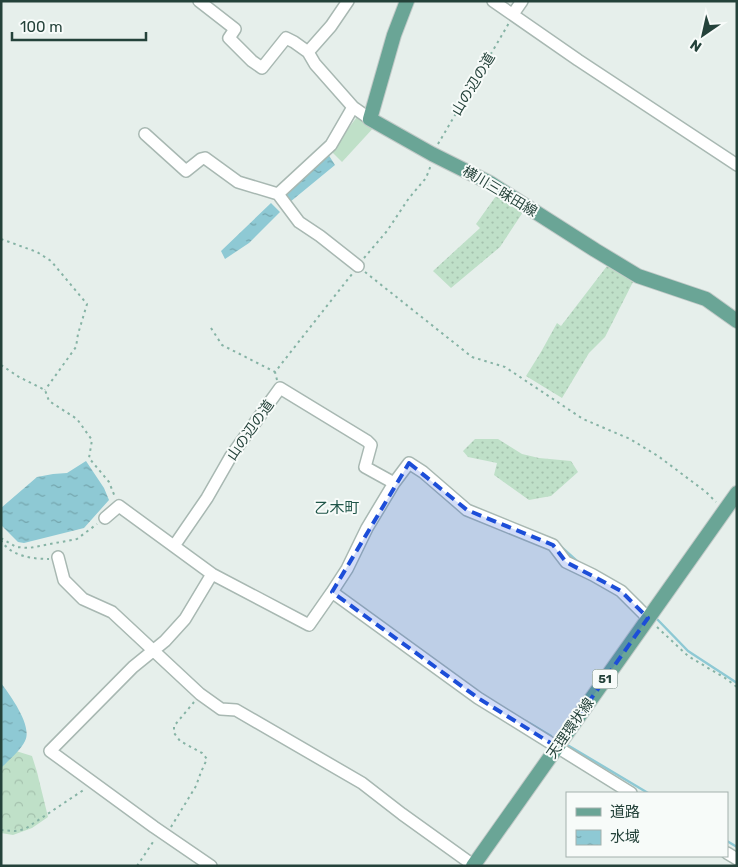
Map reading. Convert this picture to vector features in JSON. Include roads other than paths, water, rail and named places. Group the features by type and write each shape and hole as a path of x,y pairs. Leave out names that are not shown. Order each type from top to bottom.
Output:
{"main road":[{"path":"370,119 394,35 407,1"},
{"name":"横川三昧田線","path":"370,119 432,154 490,183 638,276 706,299 737,321"},
{"name":"天理環状線","path":"473,865 737,493"}],"street":[{"path":"199,1 235,29 229,38 252,61 262,68 286,38 294,42 308,52 315,64 353,107 370,119"},
{"path":"493,1 737,166"},
{"path":"513,14 522,1"},
{"path":"308,52 331,26 345,2"},
{"path":"278,194 331,145 353,107"},
{"path":"145,134 186,170 205,158 238,182 278,194 299,222 358,266"},
{"name":"山の辺の道","path":"174,546 207,498 232,456 280,388 367,441 371,445 365,467 394,483"},
{"path":"105,518 119,506 212,574 308,625 347,570 367,528 394,483 409,463 423,472 467,510 553,545 566,562 621,591 648,618"},
{"path":"58,557 64,580 83,599 112,612 200,694 221,709 236,710 362,783 473,865"},
{"path":"211,866 50,751 133,667 165,640 185,619 212,574"},
{"path":"332,592 478,698 629,792"}],"water":[{"path":"328,154 335,165 290,202 285,194"},
{"path":"271,203 280,212 249,243 225,259 221,251"},
{"path":"86,461 104,488 109,500 84,528 24,543 18,542 1,525 1,508 37,477 67,473"},
{"path":"1,683 23,719 27,735 21,748 1,768"}],"waterway":[{"path":"558,544 578,562"},
{"path":"630,593 642,604"},
{"path":"655,617 688,651 737,683"},
{"path":"526,721 551,736"},
{"path":"569,746 646,792"},
{"path":"728,842 737,847"}],"district":[{"name":"乙木町","path":"337,508"}]}
